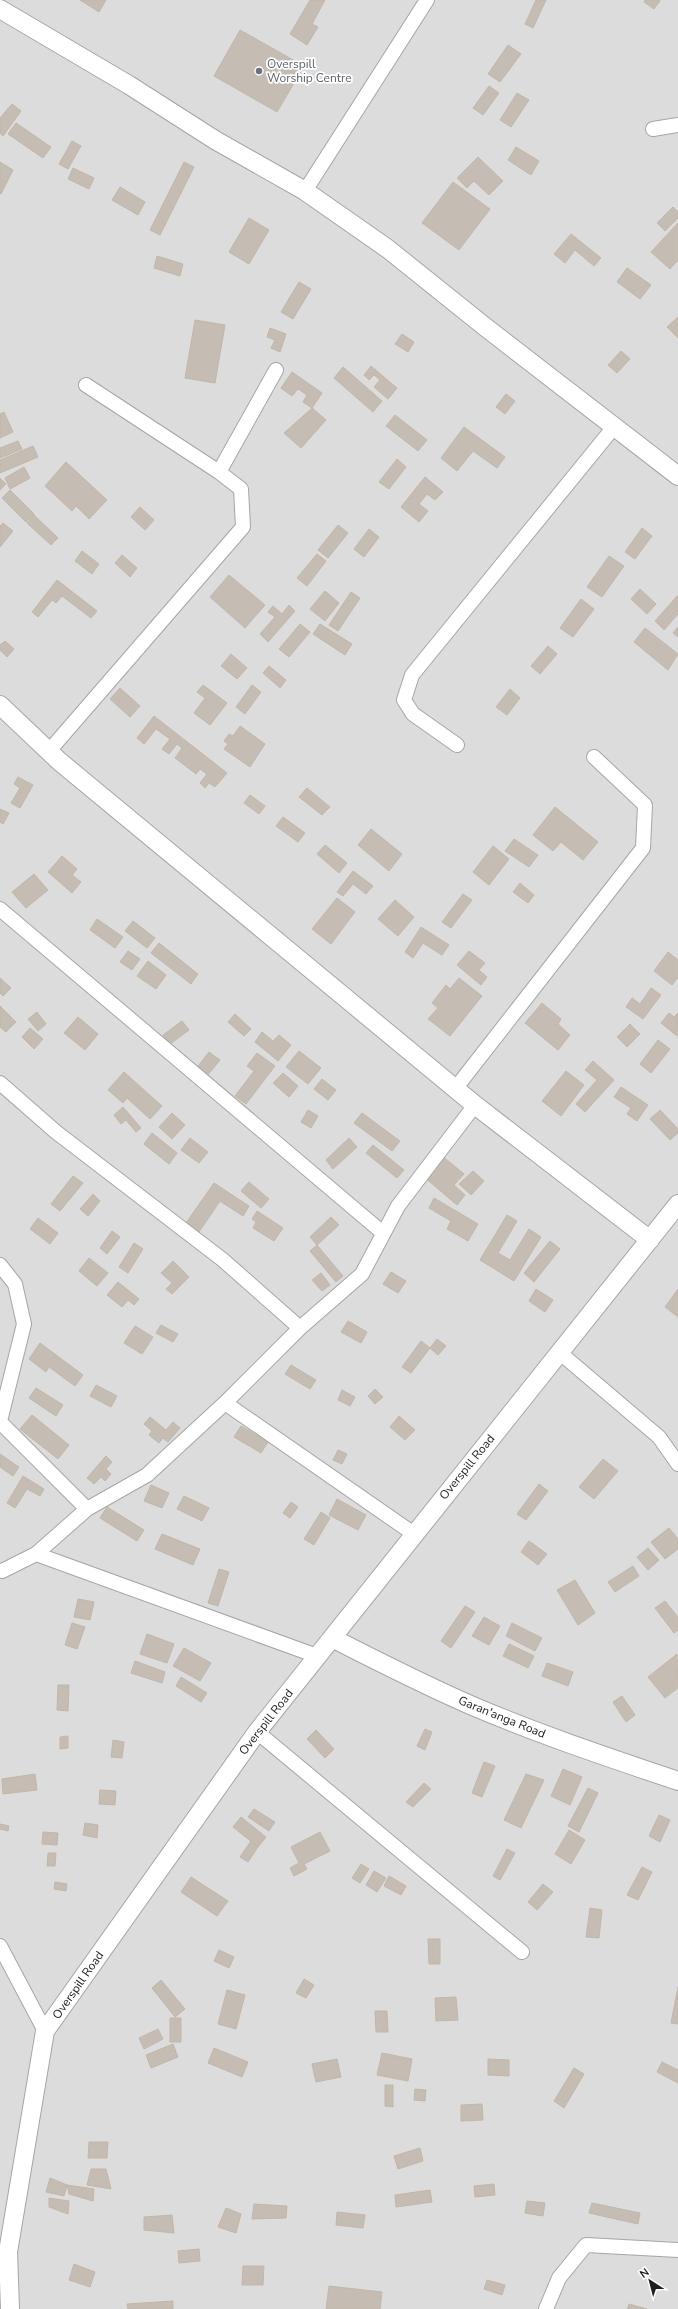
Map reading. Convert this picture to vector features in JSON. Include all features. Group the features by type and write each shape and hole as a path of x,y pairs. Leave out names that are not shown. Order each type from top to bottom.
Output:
{"street":[{"path":"305,191 427,0"},
{"path":"0,9 129,85 215,140 305,191 388,249 484,326 678,476"},
{"path":"653,129 678,126"},
{"path":"219,472 276,370"},
{"path":"49,751 243,527 241,489 219,472 86,385"},
{"path":"457,744 413,714 404,700 412,675 614,426"},
{"path":"0,705 49,751 455,1089 650,1240"},
{"path":"455,1089 643,848 645,805 594,757"},
{"path":"0,909 383,1233"},
{"path":"0,1084 56,1132 223,1260 300,1328"},
{"path":"1,1572 36,1554 87,1509 147,1475 225,1403 300,1328 362,1274 398,1206 475,1105"},
{"name":"Overspill Road","path":"10,2309 8,2252 45,2031 257,1732 678,1204"},
{"path":"0,1265 15,1284 24,1324 0,1421 87,1509"},
{"path":"559,1352 659,1437 678,1464"},
{"path":"225,1403 414,1534"},
{"path":"36,1554 317,1656"},
{"name":"Garan'anga Road","path":"332,1638 401,1673 476,1707 611,1759 678,1781"},
{"path":"257,1732 522,1952"},
{"path":"0,1946 45,2031"},
{"path":"546,2309 559,2278 586,2246 678,2250"}],"shaded area":[{"path":"0,0 678,0 678,2309 0,2309"}],"building":[{"path":"80,0 106,0 99,12"},
{"path":"310,0 325,0 312,24 318,27 307,45 290,34"},
{"path":"536,0 546,0 533,28 525,24"},
{"path":"645,0 660,1 654,9 644,2"},
{"name":"Overspill Worship Centre","path":"240,30 304,66 277,112 214,76"},
{"path":"508,45 521,54 500,82 488,74"},
{"path":"489,86 499,93 483,115 473,108"},
{"path":"517,93 529,100 511,127 500,120"},
{"path":"12,104 21,111 3,136 0,133 0,118"},
{"path":"16,123 51,147 43,158 8,134"},
{"path":"72,141 81,146 68,169 59,164"},
{"path":"516,147 539,161 531,175 508,160"},
{"path":"478,157 503,181 489,195 474,181 467,188 457,178"},
{"path":"0,162 13,170 1,194 0,193"},
{"path":"184,162 194,167 160,235 150,230"},
{"path":"73,168 94,178 89,189 68,179"},
{"path":"453,182 490,209 459,250 422,223"},
{"path":"120,187 145,202 138,215 112,200"},
{"path":"673,207 678,212 678,218 665,231 657,223"},
{"path":"249,218 269,230 249,264 229,252"},
{"path":"678,223 678,260 670,269 651,252"},
{"path":"571,234 601,258 594,266 575,250 565,263 554,254"},
{"path":"157,256 183,264 180,276 154,268"},
{"path":"627,268 651,285 640,299 617,282"},
{"path":"299,282 311,289 293,319 281,312"},
{"path":"678,317 678,338 667,327"},
{"path":"195,320 225,325 215,383 185,378"},
{"path":"270,328 286,334 280,352 271,348 275,340 267,337"},
{"path":"402,334 414,342 408,352 395,344"},
{"path":"621,351 630,359 617,373 608,365"},
{"path":"371,366 397,388 388,399 374,387 380,380 374,375 369,380 364,375"},
{"path":"343,367 382,401 373,412 334,378"},
{"path":"292,372 322,393 312,408 303,402 307,395 298,389 292,396 281,388"},
{"path":"506,394 515,401 505,414 496,407"},
{"path":"312,408 326,420 301,448 284,433"},
{"path":"4,412 13,432 0,438 0,414"},
{"path":"395,415 427,440 418,451 386,426"},
{"path":"464,427 505,457 497,468 473,451 457,471 441,458"},
{"path":"18,441 22,449 0,458 0,448"},
{"path":"33,446 38,457 0,473 0,460"},
{"path":"397,459 406,467 389,489 379,482"},
{"path":"66,462 107,500 89,519 76,506 72,511 45,486"},
{"path":"24,467 30,478 10,489 5,478"},
{"path":"425,477 443,492 435,500 427,494 419,504 428,511 419,522 401,507"},
{"path":"0,478 6,484 0,490"},
{"path":"10,490 34,514 26,522 2,498"},
{"path":"140,507 154,520 145,530 131,517"},
{"path":"34,515 58,538 51,545 27,523"},
{"path":"3,523 13,531 0,547 0,526"},
{"path":"338,525 348,533 328,558 318,550"},
{"path":"642,528 652,536 635,559 625,552"},
{"path":"369,529 379,537 364,557 354,549"},
{"path":"82,551 99,564 92,574 75,561"},
{"path":"317,554 326,561 307,586 297,578"},
{"path":"122,555 137,568 130,577 115,563"},
{"path":"609,556 624,566 602,597 587,587"},
{"path":"229,575 265,605 245,628 210,597"},
{"path":"57,580 97,611 91,618 62,596 56,603 52,600 38,617 32,612"},
{"path":"640,589 656,604 647,614 631,599"},
{"path":"325,591 339,603 325,621 310,609"},
{"path":"351,592 360,598 338,631 329,625"},
{"path":"678,595 678,614 664,630 655,621"},
{"path":"581,599 594,609 573,637 560,628"},
{"path":"289,605 295,611 268,642 260,634 275,617 268,612 273,606 282,614"},
{"path":"300,624 310,632 289,657 279,649"},
{"path":"320,624 352,644 345,655 313,634"},
{"path":"678,627 678,637 673,633"},
{"path":"645,628 678,654 668,670 634,642"},
{"path":"5,641 14,649 7,657 0,650 0,645"},
{"path":"548,646 557,654 540,674 531,666"},
{"path":"231,654 247,668 237,679 221,666"},
{"path":"269,666 286,680 280,688 263,673"},
{"path":"203,685 227,703 210,725 194,713 205,698 197,692"},
{"path":"252,685 261,692 245,714 236,707"},
{"path":"120,688 140,706 130,717 110,699"},
{"path":"510,689 520,698 507,715 496,707"},
{"path":"154,716 227,773 215,787 209,783 205,788 200,783 207,774 200,769 196,774 175,758 182,748 177,744 169,754 162,749 170,739 156,729 144,744 137,738"},
{"path":"240,726 265,744 250,767 224,749 228,744 224,741 229,734 233,736"},
{"path":"18,777 33,785 20,808 11,803 20,788 14,784"},
{"path":"307,788 330,807 322,815 299,797"},
{"path":"250,795 265,806 259,814 244,803"},
{"path":"555,807 598,842 583,860 561,842 553,851 533,835"},
{"path":"0,809 9,813 3,824 0,822"},
{"path":"283,817 305,833 298,842 276,826"},
{"path":"371,829 402,854 389,871 358,845"},
{"path":"514,839 538,855 529,867 505,851"},
{"path":"325,845 347,863 339,873 317,854"},
{"path":"493,846 509,859 489,885 473,872"},
{"path":"62,856 77,869 72,875 81,882 72,893 48,872"},
{"path":"353,871 373,886 366,894 353,884 343,896 337,892"},
{"path":"34,874 48,890 26,908 12,892"},
{"path":"520,883 534,895 528,903 513,892"},
{"path":"463,894 472,900 451,928 442,922"},
{"path":"337,898 355,912 331,944 312,929"},
{"path":"395,900 414,917 398,936 378,919"},
{"path":"97,919 123,937 115,948 90,930"},
{"path":"133,921 155,938 147,948 125,931"},
{"path":"421,927 449,945 442,955 423,943 413,958 405,952"},
{"path":"159,943 198,974 191,984 151,953"},
{"path":"128,951 140,959 132,970 120,962"},
{"path":"469,951 485,963 479,970 487,977 481,985 457,965"},
{"path":"668,952 678,960 678,977 672,985 654,971"},
{"path":"148,961 166,975 156,989 137,976"},
{"path":"0,978 11,988 3,996 0,993"},
{"path":"459,978 482,996 450,1036 428,1019 438,1008 432,1003 446,985 450,989"},
{"path":"651,988 661,995 643,1019 626,1007 632,998 640,1004"},
{"path":"542,1003 561,1019 558,1024 570,1035 558,1050 525,1023"},
{"path":"0,1006 16,1022 6,1032 0,1027"},
{"path":"37,1012 46,1024 38,1031 28,1019"},
{"path":"669,1013 674,1017 678,1013 677,1036 661,1023"},
{"path":"235,1014 251,1029 244,1036 228,1022"},
{"path":"78,1017 98,1034 85,1050 64,1033"},
{"path":"182,1021 189,1030 170,1044 163,1035"},
{"path":"630,1024 640,1034 627,1047 617,1037"},
{"path":"30,1028 43,1039 34,1049 22,1037"},
{"path":"262,1032 273,1041 279,1035 291,1045 278,1061 255,1042"},
{"path":"658,1040 670,1049 651,1073 640,1064"},
{"path":"299,1051 321,1068 308,1084 286,1067"},
{"path":"209,1052 220,1060 206,1077 196,1069"},
{"path":"257,1053 275,1066 246,1104 235,1096 254,1071 247,1066"},
{"path":"593,1061 614,1080 585,1112 576,1104 597,1080 585,1070"},
{"path":"566,1071 584,1085 561,1116 542,1101"},
{"path":"124,1072 162,1106 150,1119 127,1098 123,1103 108,1090"},
{"path":"283,1073 298,1086 289,1097 273,1083"},
{"path":"322,1079 336,1090 328,1100 314,1089"},
{"path":"621,1087 648,1105 637,1121 627,1114 631,1108 614,1097"},
{"path":"123,1107 141,1128 136,1132 126,1120 121,1124 114,1115"},
{"path":"308,1110 318,1116 311,1128 301,1122"},
{"path":"660,1110 678,1129 678,1133 670,1140 650,1119"},
{"path":"172,1113 185,1125 172,1139 159,1127"},
{"path":"362,1113 400,1141 392,1151 354,1123"},
{"path":"152,1133 177,1153 169,1164 144,1144"},
{"path":"190,1138 208,1152 199,1163 181,1150"},
{"path":"349,1138 357,1147 333,1169 326,1160"},
{"path":"373,1145 404,1170 397,1178 366,1153"},
{"path":"441,1155 464,1174 454,1185 465,1195 457,1205 423,1176"},
{"path":"473,1171 484,1181 471,1195 459,1184"},
{"path":"73,1176 83,1183 60,1211 51,1204"},
{"path":"249,1182 269,1199 261,1208 241,1191"},
{"path":"214,1183 249,1206 243,1216 220,1201 199,1232 186,1223"},
{"path":"93,1194 100,1201 88,1216 80,1209"},
{"path":"434,1198 478,1224 468,1241 447,1229 451,1221 429,1208"},
{"path":"257,1211 283,1228 274,1241 253,1228 256,1222 252,1219"},
{"path":"507,1215 517,1221 498,1253 510,1260 529,1229 541,1237 514,1281 480,1260"},
{"path":"331,1217 339,1225 317,1245 310,1237"},
{"path":"38,1218 58,1233 50,1244 30,1229"},
{"path":"112,1231 120,1237 107,1254 100,1248"},
{"path":"550,1241 560,1249 534,1282 524,1273"},
{"path":"134,1243 143,1249 128,1273 119,1267"},
{"path":"317,1245 343,1276 336,1282 310,1251"},
{"path":"89,1258 108,1273 97,1286 79,1271"},
{"path":"173,1261 189,1277 172,1294 166,1289 172,1283 161,1273"},
{"path":"391,1272 406,1281 398,1293 383,1284"},
{"path":"321,1273 330,1285 322,1291 312,1280"},
{"path":"118,1282 139,1299 134,1305 128,1300 122,1307 107,1295"},
{"path":"536,1289 553,1300 545,1312 529,1301"},
{"path":"678,1289 678,1317 665,1307"},
{"path":"348,1321 367,1332 361,1343 341,1332"},
{"path":"161,1325 178,1334 173,1342 156,1333"},
{"path":"135,1326 153,1337 142,1354 124,1343"},
{"path":"437,1339 446,1346 438,1355 430,1348"},
{"path":"421,1341 430,1348 411,1373 402,1367"},
{"path":"40,1343 83,1375 75,1386 49,1367 46,1372 29,1359"},
{"path":"291,1365 316,1380 310,1389 285,1374"},
{"path":"96,1385 117,1396 111,1407 90,1396"},
{"path":"36,1388 63,1405 56,1416 29,1398"},
{"path":"375,1389 383,1397 375,1404 368,1396"},
{"path":"342,1390 355,1397 350,1406 338,1400"},
{"path":"32,1415 69,1445 58,1459 20,1429"},
{"path":"399,1416 415,1430 405,1440 390,1427"},
{"path":"150,1417 166,1430 173,1422 180,1428 168,1442 163,1438 159,1443 149,1435 152,1431 144,1424"},
{"path":"241,1426 268,1442 261,1453 234,1437"},
{"path":"338,1450 347,1454 342,1464 333,1460"},
{"path":"0,1454 19,1467 13,1476 0,1467"},
{"path":"106,1456 112,1462 106,1469 111,1474 105,1481 101,1477 94,1484 87,1478"},
{"path":"603,1459 618,1471 594,1499 579,1487"},
{"path":"23,1476 44,1489 40,1496 27,1489 15,1508 7,1503"},
{"path":"539,1484 548,1491 526,1520 517,1514"},
{"path":"151,1485 169,1493 162,1508 144,1501"},
{"path":"184,1496 209,1508 202,1521 177,1509"},
{"path":"337,1499 366,1515 358,1530 329,1515"},
{"path":"291,1502 298,1507 290,1518 283,1513"},
{"path":"107,1507 144,1530 137,1541 100,1518"},
{"path":"321,1512 330,1518 314,1545 304,1539"},
{"path":"669,1528 678,1539 678,1549 665,1559 651,1542"},
{"path":"162,1534 200,1549 193,1565 155,1549"},
{"path":"529,1541 547,1554 538,1565 521,1552"},
{"path":"648,1548 659,1560 648,1570 637,1557"},
{"path":"633,1566 639,1576 615,1592 608,1582"},
{"path":"219,1569 229,1572 218,1606 208,1603"},
{"path":"575,1580 595,1613 578,1625 557,1590"},
{"path":"78,1599 94,1602 90,1620 74,1617"},
{"path":"665,1601 678,1617 678,1630 674,1633 655,1608"},
{"path":"465,1606 475,1612 451,1648 441,1641"},
{"path":"484,1617 500,1626 489,1645 472,1636"},
{"path":"72,1623 85,1627 77,1649 65,1645"},
{"path":"512,1623 542,1638 535,1651 506,1636"},
{"path":"147,1634 174,1644 167,1663 140,1654"},
{"path":"509,1644 534,1656 528,1668 503,1656"},
{"path":"184,1648 211,1663 200,1681 173,1666"},
{"path":"677,1654 678,1688 665,1698 648,1677"},
{"path":"135,1661 165,1672 162,1683 131,1673"},
{"path":"547,1663 573,1672 568,1686 542,1676"},
{"path":"181,1677 207,1693 201,1702 176,1686"},
{"path":"58,1685 69,1685 68,1711 57,1710"},
{"path":"622,1696 635,1715 626,1722 613,1702"},
{"path":"425,1729 432,1732 425,1750 417,1746"},
{"path":"316,1730 334,1749 325,1758 307,1739"},
{"path":"68,1736 68,1748 60,1749 60,1737"},
{"path":"113,1740 124,1742 122,1758 111,1757"},
{"path":"484,1762 495,1766 482,1797 472,1793"},
{"path":"563,1769 582,1777 570,1805 551,1796"},
{"path":"35,1774 37,1790 3,1794 2,1779"},
{"path":"526,1774 544,1780 521,1828 504,1820"},
{"path":"424,1783 431,1789 413,1807 406,1802"},
{"path":"588,1788 598,1793 579,1832 568,1826"},
{"path":"100,1790 116,1791 115,1805 99,1804"},
{"path":"254,1809 275,1822 269,1831 248,1817"},
{"path":"659,1815 670,1820 660,1842 649,1836"},
{"path":"241,1817 266,1837 258,1847 233,1827"},
{"path":"85,1823 98,1825 97,1838 83,1835"},
{"path":"0,1824 9,1826 8,1831 0,1829"},
{"path":"569,1830 585,1840 571,1864 555,1854"},
{"path":"43,1832 58,1833 57,1845 42,1844"},
{"path":"320,1832 330,1851 304,1864 307,1869 294,1876 290,1868 299,1863 291,1847"},
{"path":"251,1841 258,1847 248,1862 240,1857"},
{"path":"507,1849 515,1853 500,1880 493,1876"},
{"path":"48,1853 56,1853 55,1866 47,1866"},
{"path":"361,1864 369,1869 360,1883 352,1878"},
{"path":"642,1867 652,1872 638,1900 627,1895"},
{"path":"374,1871 386,1878 377,1892 366,1885"},
{"path":"389,1876 406,1886 401,1895 384,1886"},
{"path":"191,1877 228,1901 217,1916 181,1892"},
{"path":"55,1882 67,1884 66,1891 54,1889"},
{"path":"543,1884 553,1892 537,1910 528,1902"},
{"path":"590,1908 602,1910 599,1938 586,1937"},
{"path":"428,1939 440,1939 440,1964 429,1964"},
{"path":"219,1950 234,1957 229,1968 214,1961"},
{"path":"304,1979 314,1985 306,1998 296,1993"},
{"path":"161,1980 185,2009 175,2017 152,1988"},
{"path":"678,1987 678,2024 671,2023"},
{"path":"227,1990 245,1995 236,2029 218,2024"},
{"path":"456,1997 458,2020 436,2021 435,1998"},
{"path":"375,2011 387,2011 388,2032 376,2032"},
{"path":"170,2018 181,2018 181,2042 170,2042"},
{"path":"158,2029 163,2039 144,2049 139,2038"},
{"path":"173,2044 178,2057 151,2068 146,2055"},
{"path":"214,2048 248,2062 242,2077 208,2063"},
{"path":"382,2053 412,2059 408,2081 377,2075"},
{"path":"337,2059 341,2077 316,2082 312,2064"},
{"path":"488,2059 509,2060 509,2076 488,2075"},
{"path":"662,2062 678,2070 678,2083 657,2072"},
{"path":"574,2068 584,2074 564,2108 554,2101"},
{"path":"385,2085 393,2085 393,2107 385,2106"},
{"path":"415,2089 426,2090 425,2101 414,2100"},
{"path":"482,2104 483,2120 461,2121 461,2105"},
{"path":"89,2142 108,2142 107,2158 88,2158"},
{"path":"420,2148 423,2161 398,2169 394,2156"},
{"path":"91,2169 106,2169 111,2189 87,2185"},
{"path":"50,2178 67,2185 64,2196 46,2192"},
{"path":"494,2184 495,2195 475,2197 474,2186"},
{"path":"67,2185 94,2189 93,2201 69,2194"},
{"path":"430,2190 432,2202 396,2207 395,2195"},
{"path":"49,2198 69,2201 68,2214 49,2207"},
{"path":"527,2201 545,2203 543,2216 525,2213"},
{"path":"592,2203 640,2213 638,2224 589,2213"},
{"path":"254,2204 287,2206 286,2218 252,2219"},
{"path":"226,2208 241,2214 236,2233 218,2227"},
{"path":"337,2212 365,2215 363,2228 336,2225"},
{"path":"172,2215 174,2233 144,2230 144,2217"},
{"path":"199,2249 200,2261 179,2263 178,2251"},
{"path":"74,2264 95,2272 90,2287 69,2280"},
{"path":"243,2266 264,2266 263,2285 242,2285"},
{"path":"487,2280 505,2285 502,2295 484,2289"},
{"path":"329,2286 382,2292 380,2309 326,2309"},
{"path":"173,2301 173,2309 128,2309 127,2304"},
{"path":"629,2304 647,2309 627,2309"}],"place":[{"name":"Overspill Worship Centre","path":"259,71"}]}
